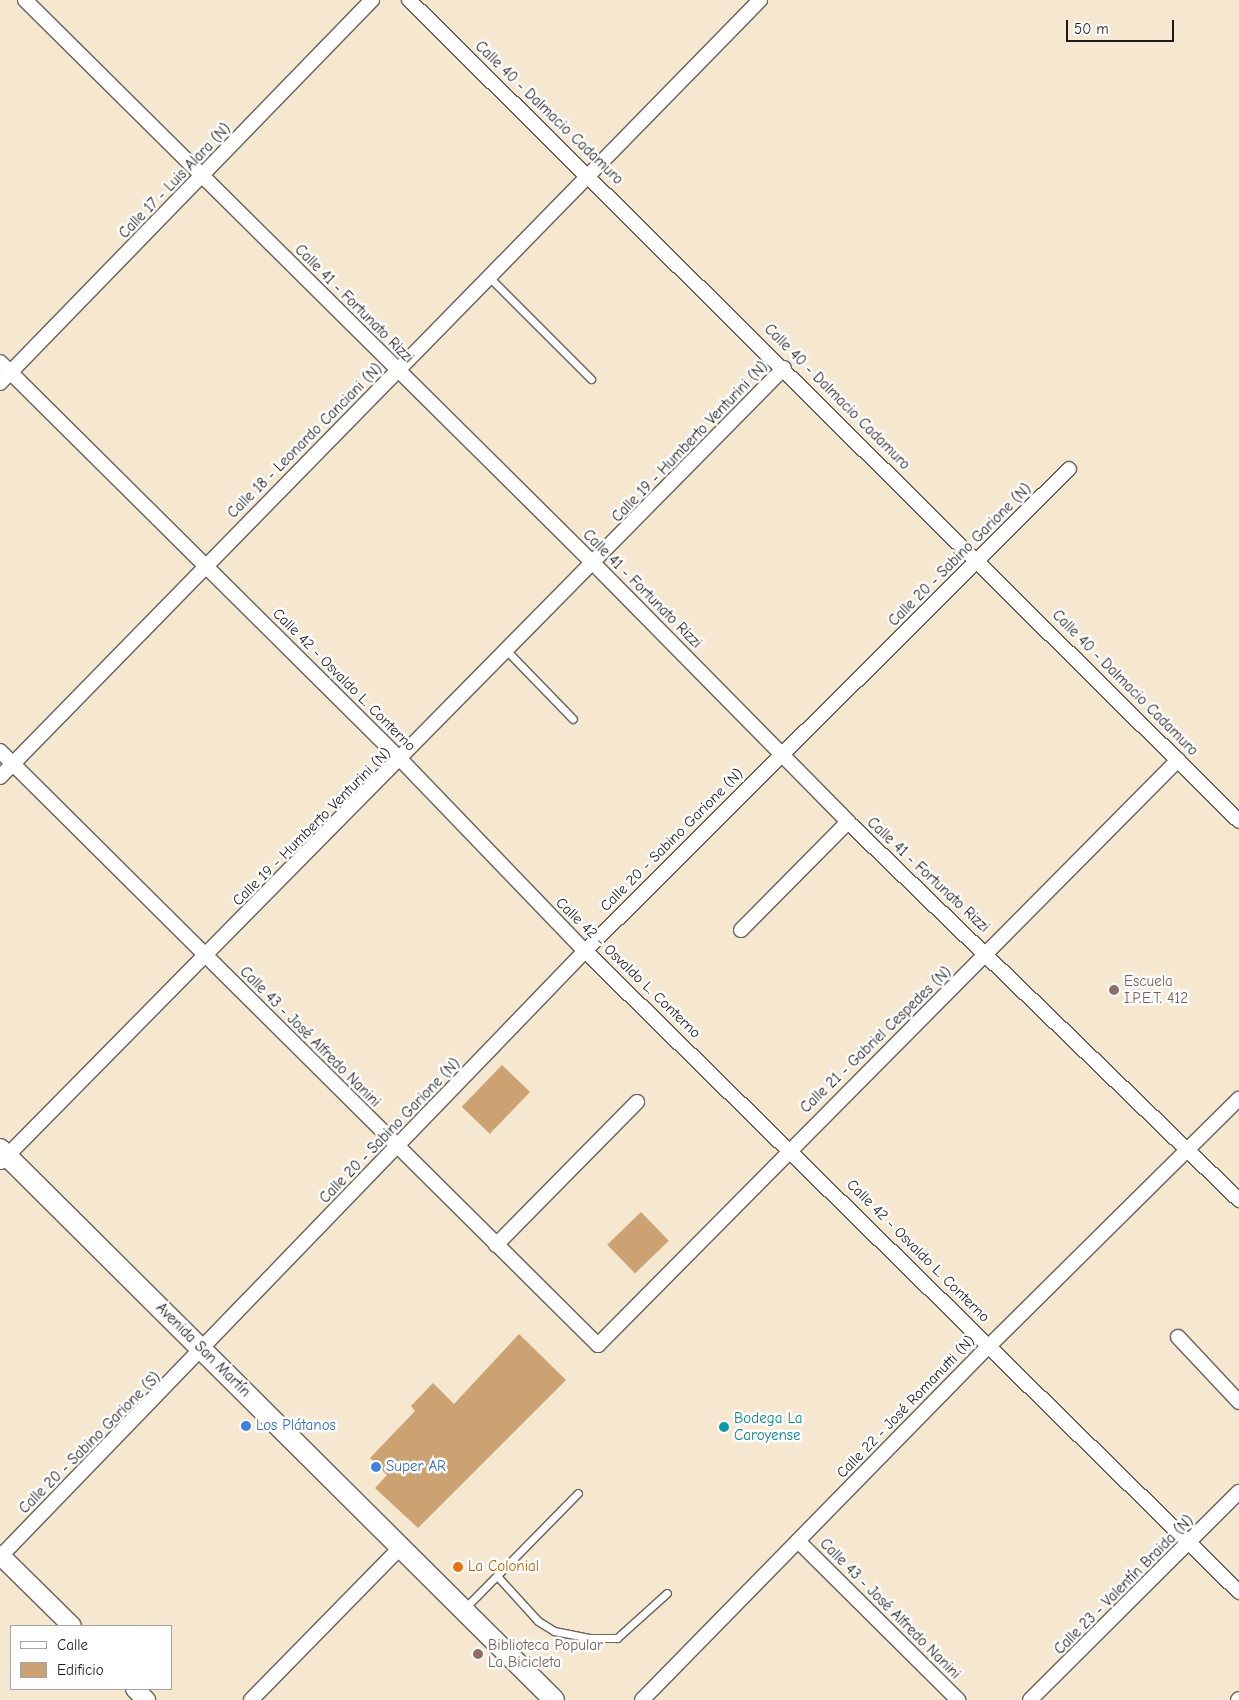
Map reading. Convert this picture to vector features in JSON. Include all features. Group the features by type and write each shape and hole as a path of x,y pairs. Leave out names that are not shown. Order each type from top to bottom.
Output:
{"main road":[{"name":"Avenida San Martín","path":"2,1156 203,1351 554,1700"}],"street":[{"name":"Calle 41 - Fortunato Rizzi","path":"24,0 594,564 848,822 988,955 1239,1200"},
{"name":"Calle 17 - Luis Alara (N)","path":"0,383 372,0"},
{"name":"Calle 40 - Dalmacio Cadamuro","path":"409,0 979,559 1239,821"},
{"name":"Calle 18 - Leonardo Canciani (N)","path":"0,778 205,565 490,278 760,0"},
{"name":"Calle 42 - Osvaldo L. Conterno","path":"0,362 401,760 586,951 790,1147 1239,1592"},
{"name":"Calle 19 - Humberto Venturini (N)","path":"2,1156 206,956 401,760 784,368"},
{"name":"Calle 20 - Sabino Garione (N)","path":"203,1351 397,1146 586,951 782,753 1069,469"},
{"name":"Calle 43 - José Alfredo Nanini","path":"0,751 598,1345"},
{"name":"Calle 21 - Gabriel Cespedes (N)","path":"598,1345 790,1147 988,955 1178,760"},
{"path":"741,930 848,822"},
{"name":"Calle 22 - José Romanutti (N)","path":"642,1700 990,1345 1239,1099"},
{"path":"496,1244 637,1102"},
{"path":"1178,1337 1239,1402"},
{"name":"Calle 20 - Sabino Garione (S)","path":"0,1556 203,1351"},
{"name":"Calle 23 - Valentín Braida (N)","path":"1030,1700 1190,1544 1239,1492"},
{"name":"Calle 43 - José Alfredo Nanini","path":"798,1541 958,1700"},
{"path":"251,1700 401,1548"},
{"path":"0,1556 71,1625"},
{"path":"136,1690 146,1700"}],"lane":[{"path":"490,278 591,379"},
{"path":"508,652 573,719"},
{"path":"463,1610 498,1577 578,1493"},
{"path":"498,1577 546,1626 589,1638 617,1638 667,1593"}],"building":[{"path":"502,1065 530,1092 490,1134 462,1107"},
{"path":"641,1212 669,1241 635,1273 607,1245"},
{"path":"519,1334 566,1380 418,1528 375,1488 387,1475 370,1458 415,1411 411,1406 433,1383 454,1404"}],"place":[{"name":"Escuela I.P.E.T. 412","path":"1114,990"},
{"name":"Los Plátanos","path":"246,1426"},
{"name":"Bodega La Caroyense","path":"724,1427"},
{"name":"Super AR","path":"376,1467"},
{"name":"La Colonial","path":"458,1567"},
{"name":"Biblioteca Popular La Bicicleta","path":"478,1654"}]}
